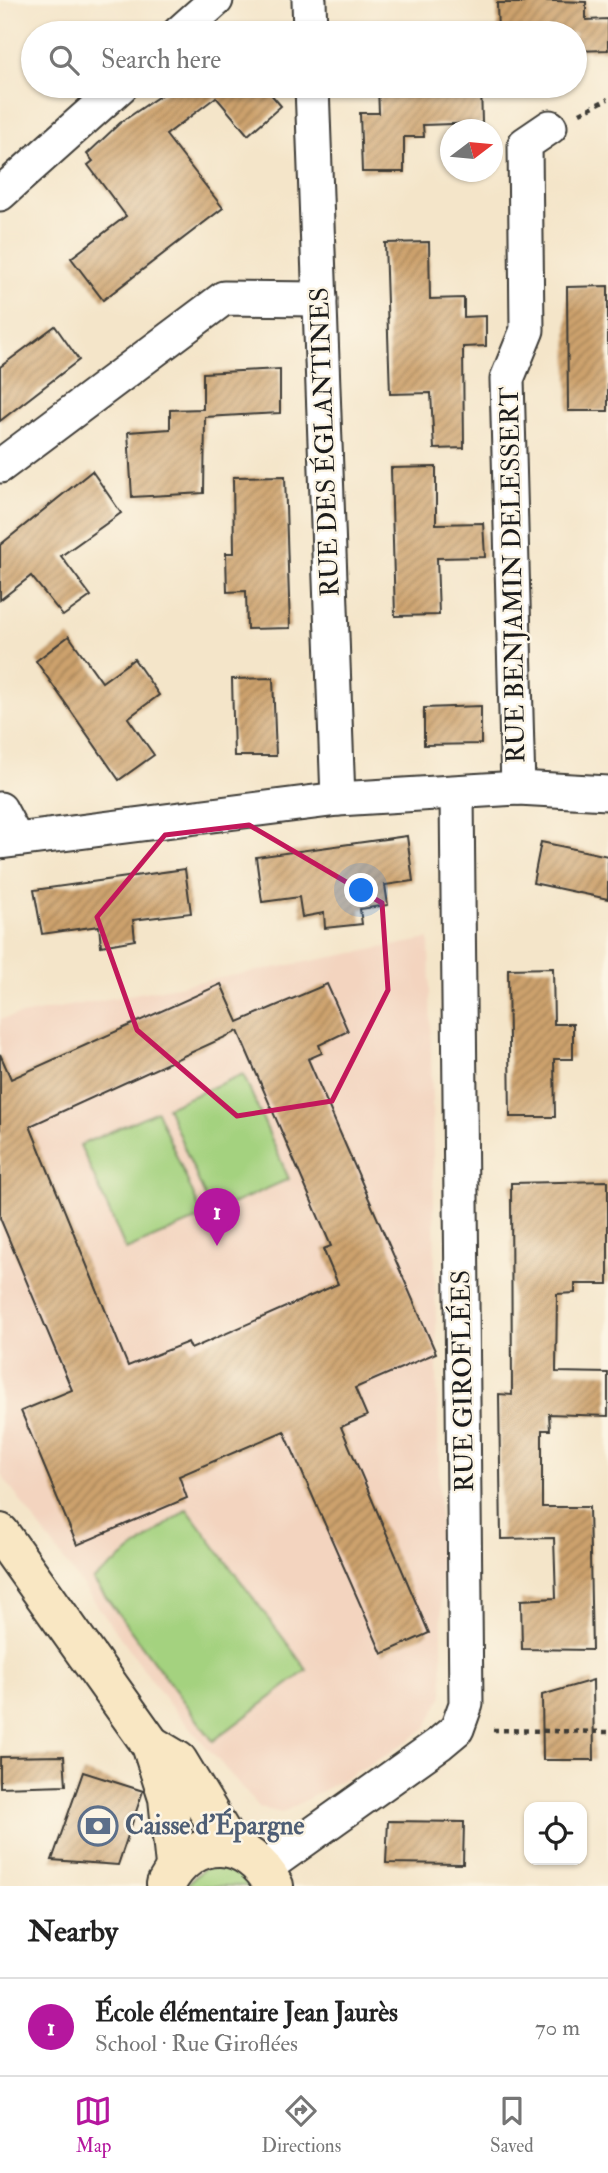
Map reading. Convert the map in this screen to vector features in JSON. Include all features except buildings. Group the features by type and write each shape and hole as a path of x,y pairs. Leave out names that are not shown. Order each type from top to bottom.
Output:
{"street":[{"path":"192,21 216,0"},
{"path":"309,0 310,21"},
{"path":"0,194 108,98"},
{"name":"RUE DES ÉGLANTINES","path":"312,98 338,799"},
{"name":"RUE BENJAMIN DELESSERT","path":"518,788 507,379 527,330 525,144 550,127"},
{"path":"0,466 223,298 320,299"},
{"path":"0,809 8,840 338,799 457,794 518,788 608,793"},
{"name":"RUE GIROFLÉES","path":"457,794 466,1704 457,1729"},
{"path":"0,1532 151,1745 168,1798 170,1876"},
{"path":"170,1876 200,1849 230,1847 249,1854 269,1877 457,1729"},
{"path":"151,1745 178,1761 230,1847"}],"path":[{"path":"457,1729 608,1732"}],"highlighted area":[{"path":"249,825 382,903 388,990 332,1101 237,1116 137,1030 97,917 165,835"}],"shaded area":[{"path":"429,939 443,1695 426,1728 387,1755 282,1813 260,1808 169,1704 0,1473 0,1019"}],"green space":[{"path":"243,1074 289,1179 212,1213 167,1107"},
{"path":"157,1111 203,1217 126,1250 80,1145"},
{"path":"187,1509 307,1670 213,1741 93,1580"},
{"path":"217,1866 240,1874 251,1886 185,1886 205,1868"}],"place":[{"name":"École élémentaire Jean Jaurès","path":"217,1246"},
{"name":"Caisse d'Épargne","path":"98,1826"}]}
